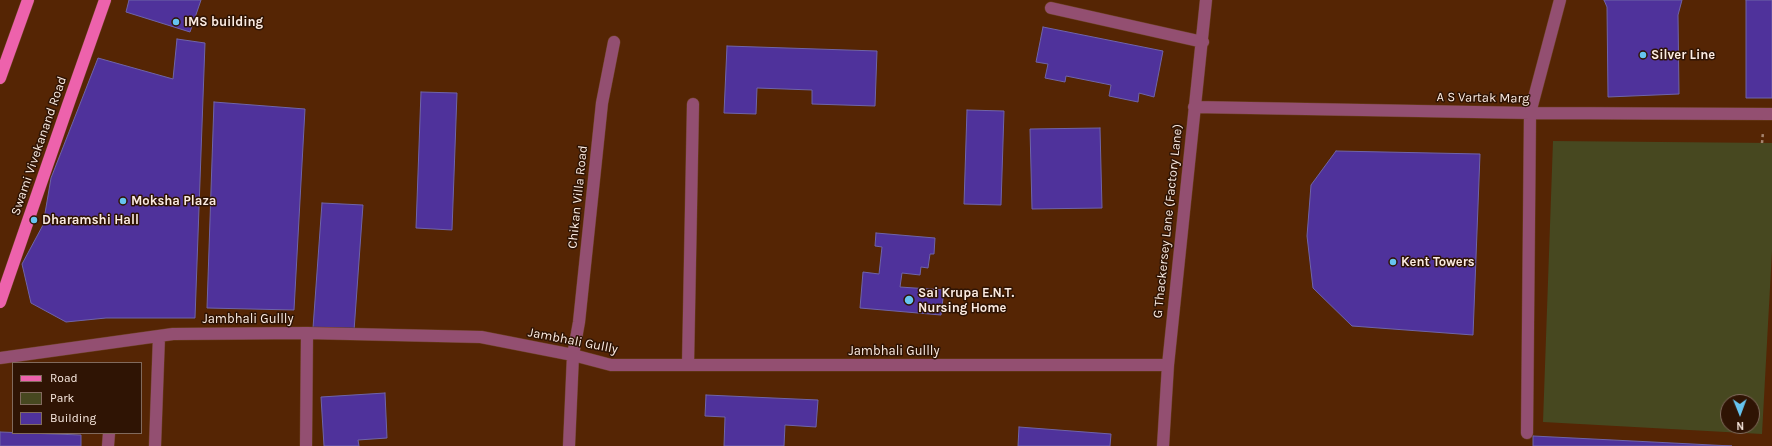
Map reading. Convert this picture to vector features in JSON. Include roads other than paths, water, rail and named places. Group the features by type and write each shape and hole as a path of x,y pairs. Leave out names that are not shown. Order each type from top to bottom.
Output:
{"main road":[{"path":"0,78 28,0"},
{"name":"Swami Vivekanand Road","path":"0,302 105,0"}],"street":[{"name":"G Thackersey Lane (Factory Lane)","path":"1163,446 1168,365 1194,107 1203,42 1206,0"},
{"path":"1527,432 1530,113 1560,0"},
{"path":"1051,8 1203,42"},
{"name":"Chikan Villa Road","path":"569,446 574,355 602,103 614,42"},
{"path":"688,365 693,104"},
{"name":"A S Vartak Marg","path":"1194,107 1530,113 1772,114"},
{"path":"306,446 308,333"},
{"name":"Jambhali Gullly","path":"0,358 173,334 308,333 481,337 574,355 611,365 1168,365"},
{"path":"155,446 159,336"},
{"path":"108,446 109,434"}],"place":[{"name":"IMS building","path":"176,22"},
{"name":"Silver Line","path":"1643,55"},
{"name":"Moksha Plaza","path":"123,201"},
{"name":"Dharamshi Hall","path":"34,220"},
{"name":"Kent Towers","path":"1393,262"},
{"name":"Sai Krupa E.N.T. Nursing Home","path":"909,300"}]}
